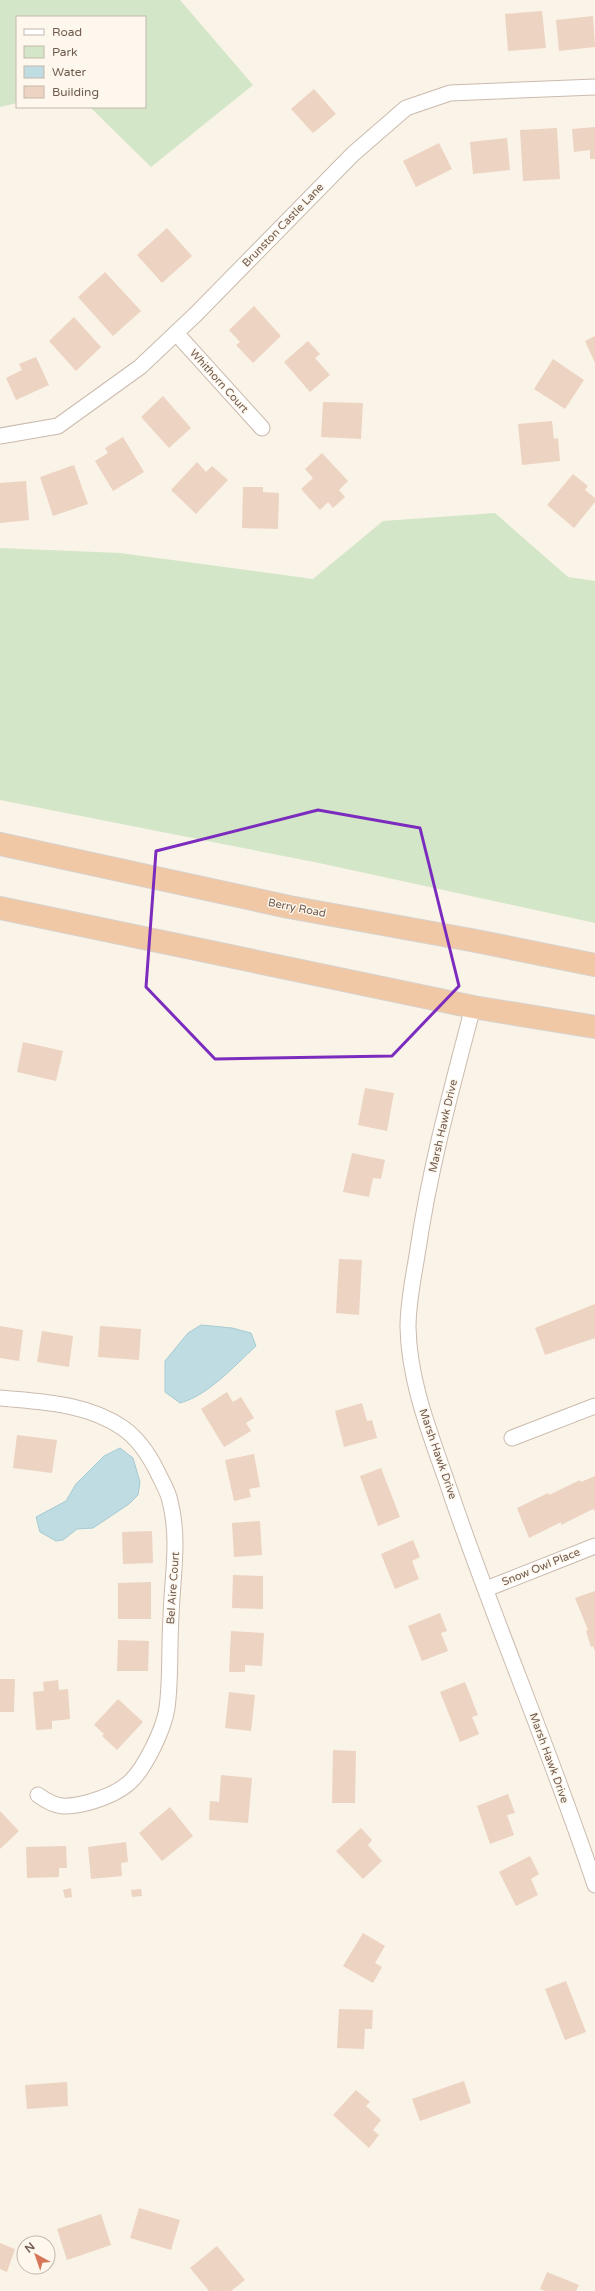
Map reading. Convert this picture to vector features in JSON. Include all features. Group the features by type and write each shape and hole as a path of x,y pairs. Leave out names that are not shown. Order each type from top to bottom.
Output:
{"highway":[{"name":"Berry Road","path":"0,844 288,907 471,940 595,966"},
{"path":"0,908 474,1007 595,1027"}],"street":[{"name":"Brunston Castle Lane","path":"0,436 58,426 140,367 176,333 353,154 406,108 450,93 595,87"},
{"name":"Whithorn Court","path":"176,333 262,428"},
{"name":"Marsh Hawk Drive","path":"474,1007 445,1114 423,1212 412,1286 408,1326 411,1364 421,1404 466,1539 486,1589 595,1885"},
{"name":"Bel Aire Court","path":"0,1398 79,1407 124,1428 138,1441 153,1463 170,1500 175,1527 176,1552 171,1612 167,1709 156,1739 141,1768 130,1782 115,1792 72,1806 51,1805 38,1795"},
{"path":"512,1438 595,1406"},
{"name":"Snow Owl Place","path":"486,1589 595,1546"}],"highlighted area":[{"path":"318,810 420,828 459,986 392,1056 215,1059 146,987 156,851"}],"green space":[{"path":"0,0 180,0 253,85 151,167 91,108 146,108 146,16 16,16 16,103 0,107"},
{"path":"495,513 568,577 595,581 595,923 319,863 0,800 0,548 120,553 313,579 383,521"}],"water":[{"path":"201,1325 232,1328 251,1333 256,1346 211,1387 201,1394 180,1403 165,1392 165,1361 188,1333"},
{"path":"120,1448 133,1458 140,1482 138,1495 129,1504 93,1528 77,1529 63,1540 56,1541 40,1532 36,1517 66,1501 76,1484 104,1456"}],"building":[{"path":"542,11 546,48 508,51 505,14"},
{"path":"593,16 595,47 559,51 556,20"},
{"path":"314,89 336,114 313,133 291,109"},
{"path":"595,127 595,159 590,159 590,150 574,152 572,129"},
{"path":"557,128 560,179 523,181 520,130"},
{"path":"507,138 510,170 473,174 470,142"},
{"path":"439,143 452,169 416,187 403,161"},
{"path":"167,228 192,256 162,283 137,255"},
{"path":"105,272 141,311 113,336 78,297"},
{"path":"254,306 281,336 253,363 236,345 240,342 229,330"},
{"path":"74,317 101,347 76,371 49,341"},
{"path":"595,336 595,363 585,341"},
{"path":"308,341 320,354 315,358 330,375 310,392 284,362"},
{"path":"36,357 49,385 16,400 6,378 22,370 19,364"},
{"path":"553,359 584,380 565,409 534,389"},
{"path":"163,396 191,428 169,448 141,417"},
{"path":"323,402 363,403 361,439 321,437"},
{"path":"552,421 554,439 558,438 560,461 522,465 518,424"},
{"path":"123,437 144,472 113,491 95,461 108,453 105,448"},
{"path":"322,453 348,481 339,490 345,497 333,508 328,502 320,510 301,489 313,478 305,469"},
{"path":"197,462 206,472 212,466 228,480 196,514 171,490"},
{"path":"74,465 88,504 53,516 40,477"},
{"path":"573,474 588,486 585,490 595,498 595,502 574,528 547,505"},
{"path":"26,481 29,520 0,523 0,483"},
{"path":"243,487 263,487 263,492 279,493 278,529 242,528"},
{"path":"23,1042 63,1051 56,1081 17,1072"},
{"path":"365,1088 394,1093 387,1131 358,1125"},
{"path":"352,1153 385,1160 381,1179 373,1178 369,1197 343,1192"},
{"path":"339,1259 362,1260 359,1315 336,1313"},
{"path":"595,1304 595,1338 545,1355 535,1328"},
{"path":"0,1326 23,1330 19,1361 0,1358"},
{"path":"100,1326 141,1329 139,1360 98,1357"},
{"path":"42,1331 73,1336 69,1367 37,1362"},
{"path":"227,1392 233,1402 241,1397 254,1418 246,1423 251,1431 224,1447 201,1409"},
{"path":"362,1403 367,1421 372,1420 377,1438 344,1447 335,1411"},
{"path":"17,1435 57,1440 52,1473 13,1468"},
{"path":"254,1454 260,1487 249,1489 251,1497 234,1501 225,1460"},
{"path":"381,1468 400,1517 378,1526 360,1476"},
{"path":"595,1476 595,1511 593,1509 561,1525 561,1522 529,1538 517,1508 548,1493 549,1495 580,1480 581,1482"},
{"path":"260,1521 262,1555 234,1557 232,1523"},
{"path":"152,1531 153,1563 123,1564 122,1532"},
{"path":"413,1540 420,1557 412,1561 419,1579 395,1589 381,1554"},
{"path":"233,1575 263,1576 263,1609 232,1608"},
{"path":"151,1582 151,1619 118,1619 118,1583"},
{"path":"595,1591 595,1651 593,1646 591,1647 586,1631 588,1630 575,1598"},
{"path":"440,1613 447,1631 441,1633 448,1651 422,1661 408,1626"},
{"path":"231,1631 264,1633 262,1666 245,1665 245,1672 229,1672"},
{"path":"118,1640 149,1641 148,1671 117,1671"},
{"path":"0,1679 15,1679 14,1712 0,1712"},
{"path":"58,1680 59,1690 68,1689 70,1719 52,1721 52,1729 36,1730 33,1692 44,1691 43,1682"},
{"path":"465,1682 478,1715 472,1717 479,1734 460,1742 440,1692"},
{"path":"229,1692 255,1695 251,1731 225,1728"},
{"path":"118,1699 143,1722 117,1750 102,1736 104,1734 94,1725"},
{"path":"333,1750 356,1751 355,1803 332,1803"},
{"path":"221,1775 252,1778 248,1823 209,1820 210,1801 219,1802"},
{"path":"508,1794 515,1813 507,1815 514,1835 490,1844 477,1806"},
{"path":"170,1807 193,1836 162,1861 139,1833"},
{"path":"0,1811 19,1831 0,1849"},
{"path":"361,1828 372,1840 368,1845 382,1861 363,1879 336,1851"},
{"path":"126,1842 128,1862 121,1863 122,1876 91,1879 88,1847"},
{"path":"66,1846 67,1868 59,1868 59,1877 27,1878 26,1847"},
{"path":"530,1856 539,1874 531,1879 538,1895 516,1906 499,1872"},
{"path":"71,1888 72,1897 65,1898 63,1890"},
{"path":"141,1889 142,1896 132,1897 131,1890"},
{"path":"363,1933 385,1946 375,1963 382,1967 373,1983 343,1966"},
{"path":"566,1981 586,2032 565,2040 545,1989"},
{"path":"339,2009 373,2010 372,2029 365,2029 364,2049 337,2048"},
{"path":"464,2081 471,2103 420,2121 412,2099"},
{"path":"67,2082 68,2106 27,2109 25,2085"},
{"path":"356,2090 370,2102 366,2106 381,2120 373,2130 379,2135 369,2148 333,2115"},
{"path":"139,2208 180,2220 171,2250 130,2238"},
{"path":"101,2214 111,2245 67,2260 57,2229"},
{"path":"0,2243 15,2249 7,2272 0,2269"},
{"path":"217,2246 245,2280 231,2291 209,2291 190,2268"},
{"path":"547,2272 579,2285 576,2291 546,2291 540,2289"}]}
